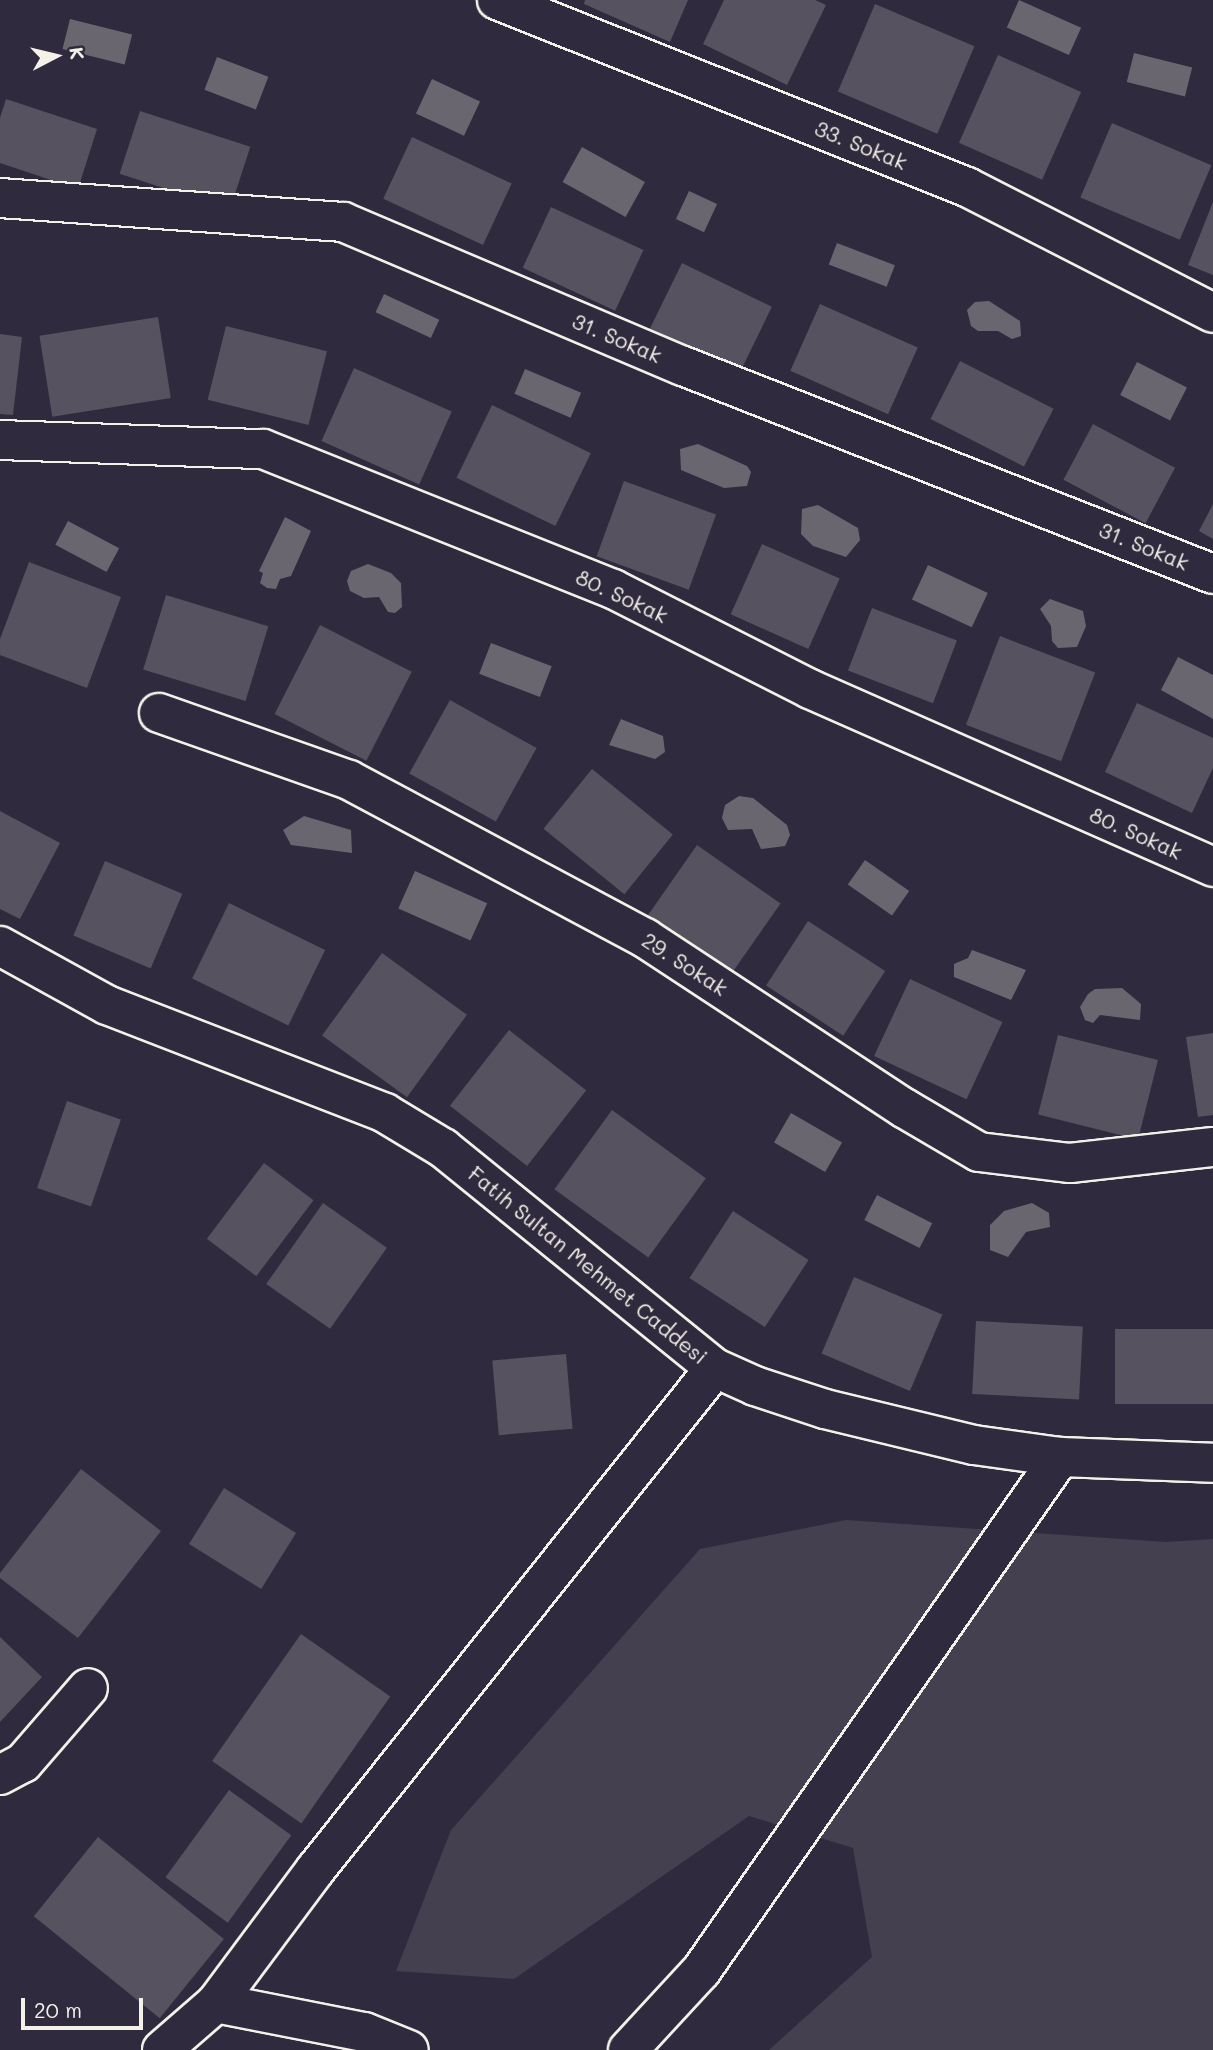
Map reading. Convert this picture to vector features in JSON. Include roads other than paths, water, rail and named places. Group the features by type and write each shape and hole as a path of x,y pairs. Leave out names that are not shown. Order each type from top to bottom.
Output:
{"street":[{"name":"33. Sokak","path":"497,0 967,187 1213,313"},
{"name":"31. Sokak","path":"0,198 343,222 682,366 1213,573"},
{"name":"80. Sokak","path":"0,440 263,449 613,589 810,689 1213,867"},
{"name":"29. Sokak","path":"159,713 349,780 645,937 979,1152 1070,1163 1213,1147"},
{"name":"Fatih Sultan Mehmet Caddesi","path":"0,946 107,1005 385,1113 443,1148 715,1368 825,1409 974,1445 1060,1457 1213,1462"},
{"path":"162,2050 216,2003 316,1869 715,1368"},
{"path":"628,2050 701,1971 1060,1457"},
{"path":"0,1775 23,1763 88,1688"},
{"path":"216,2003 364,2032 409,2050"}]}
